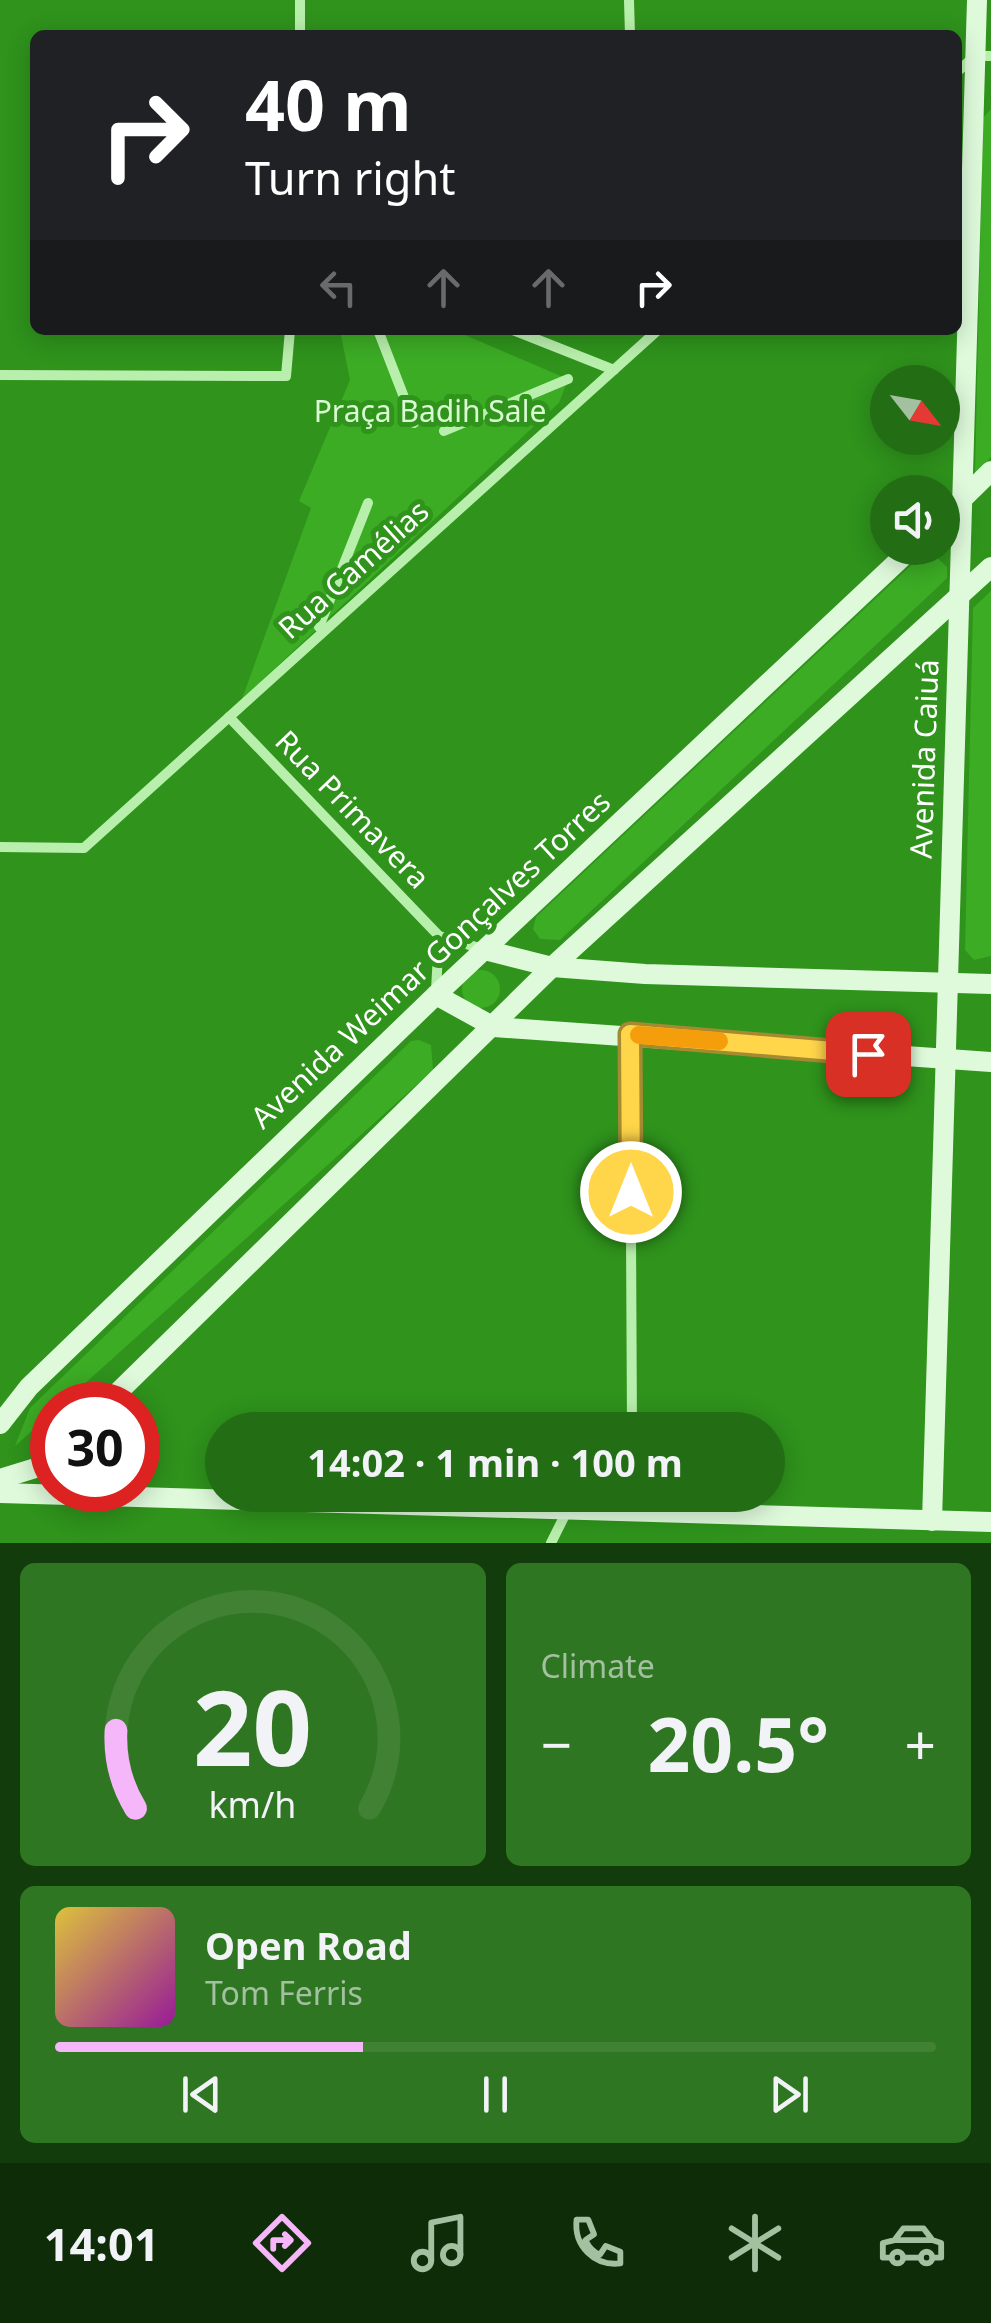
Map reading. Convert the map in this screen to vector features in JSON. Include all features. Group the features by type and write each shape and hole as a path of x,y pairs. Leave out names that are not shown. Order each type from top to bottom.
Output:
{"main road":[{"name":"Avenida Caiuá","path":"960,484 983,56 977,0"},
{"path":"960,502 991,472"},
{"name":"Avenida Caiuá","path":"932,1521 946,984 962,594 960,533"},
{"name":"Avenida Weimar Gonçalves Torres","path":"0,1424 29,1387 436,995 894,565"},
{"path":"129,1382 552,967 991,567"},
{"path":"485,950 552,967 991,984"},
{"path":"436,995 494,1026 991,1062"},
{"path":"0,1479 30,1470"},
{"path":"0,1493 205,1499"},
{"path":"774,1512 991,1522"}],"street":[{"path":"300,0 300,30"},
{"path":"629,0 630,30"},
{"path":"0,375 286,376 290,335"},
{"path":"380,335 414,423"},
{"path":"526,335 614,370"},
{"path":"643,335 644,343"},
{"name":"Rua Camélias","path":"0,847 84,848 653,335"},
{"path":"444,431 568,379"},
{"path":"319,627 368,503"},
{"name":"Rua Primavera","path":"229,717 439,936 485,950"},
{"path":"436,995 439,936"},
{"path":"630,1034 632,1412"},
{"path":"552,1543 567,1512"}],"green space":[{"path":"991,109 991,457 975,474 983,118"},
{"name":"Praça Badih Sale","path":"341,335 465,335 568,379 559,403 242,699 311,508 299,501 350,380"},
{"path":"911,565 947,567 947,578 940,585 560,940 540,939 533,929 536,917"},
{"path":"991,591 991,956 974,960 965,950 973,608"},
{"path":"481,970 494,976 500,989 494,1002 481,1008 468,1002 462,989 468,976"},
{"path":"411,1041 431,1045 433,1070 87,1382 57,1382"},
{"path":"30,1408 30,1433 15,1446"}],"slow traffic":[{"path":"639,1035 719,1041"}],"route":[{"path":"631,1192 630,1034 868,1054"}]}
